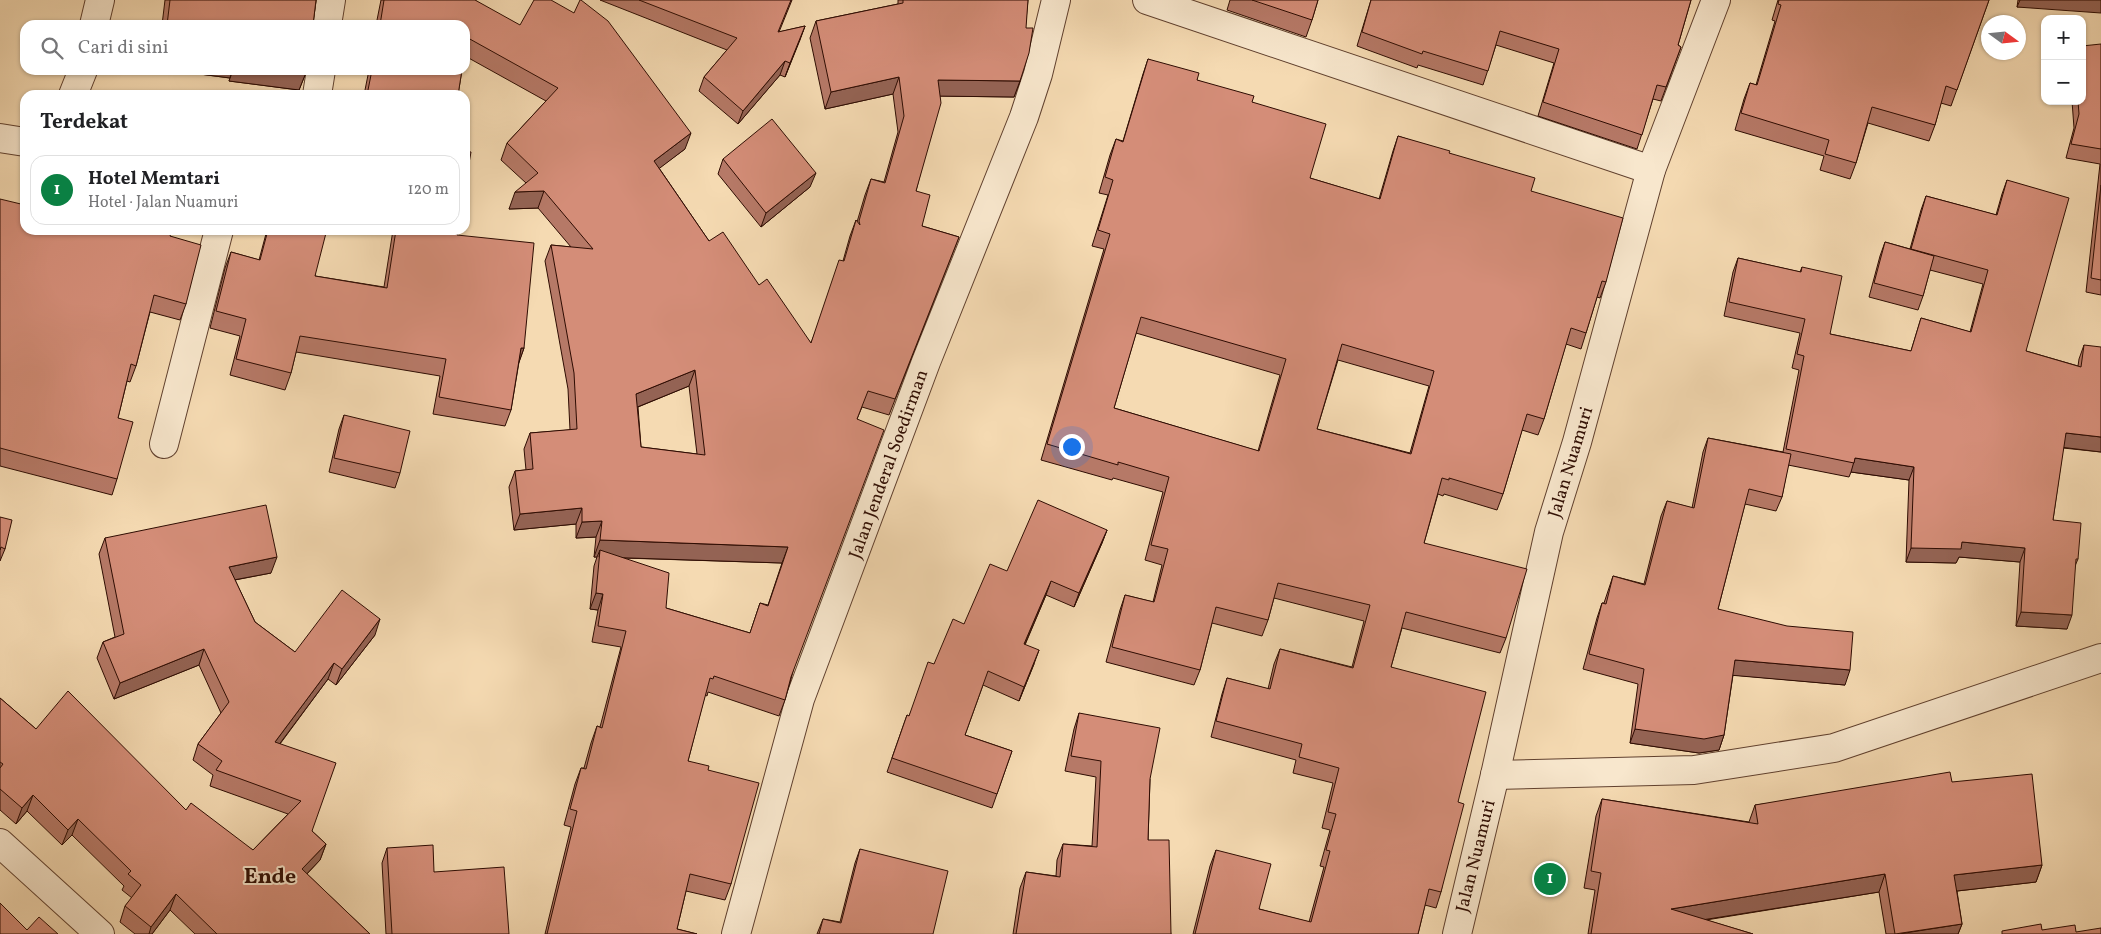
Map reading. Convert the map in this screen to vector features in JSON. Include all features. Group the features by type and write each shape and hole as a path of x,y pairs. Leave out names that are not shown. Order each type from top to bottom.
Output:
{"street":[{"path":"95,20 100,0"},
{"path":"329,20 331,0"},
{"name":"Jalan Jenderal Soedirman","path":"736,934 800,699 926,362 1024,117 1038,74 1056,0"},
{"path":"1147,0 1651,170"},
{"name":"Jalan Nuamuri","path":"1456,933 1495,775 1549,532 1577,442 1651,170 1716,0"},
{"path":"75,90 81,75"},
{"path":"318,90 320,75"},
{"path":"0,138 20,141"},
{"path":"164,444 218,235"},
{"path":"1495,775 1694,770 1834,748 2101,658"},
{"path":"0,843 100,934"}],"building":[{"path":"170,0 316,0 314,20 168,20"},
{"path":"384,0 475,0 520,25 534,0 551,0 574,13 581,0 608,21 691,133 654,161 709,241 723,232 759,285 767,279 811,343 839,260 844,261 856,220 860,225 859,221 871,179 885,183 904,116 899,77 831,92 816,21 903,3 903,0 1028,0 1026,28 1033,28 1029,53 1020,81 938,80 941,103 916,191 930,195 922,226 959,237 895,399 868,391 857,419 884,430 791,677 785,700 714,676 713,679 710,678 688,761 709,766 708,770 759,783 731,884 690,874 677,929 697,934 547,934 577,811 570,809 581,768 586,769 597,726 602,728 626,631 598,626 603,594 596,593 600,550 669,573 666,608 750,633 760,603 768,606 788,547 600,540 602,521 582,522 582,508 520,514 515,471 533,469 530,433 577,429 574,373 551,245 593,249 544,191 515,192 538,173 507,143 558,88 470,39 470,20 381,20","holes":["695,370 705,455 641,447 636,394"]},
{"path":"639,0 791,0 778,32 805,26 790,63 785,61 743,111 704,77 737,38"},
{"path":"1252,0 1318,0 1312,20"},
{"path":"1371,0 1691,0 1678,45 1681,47 1666,87 1657,85 1642,135 1543,102 1559,49 1500,31 1488,71 1423,51 1422,54 1362,32"},
{"path":"1779,0 1989,0 1984,15 1981,15 1981,22 1957,90 1946,86 1935,125 1872,107 1856,163 1825,154 1829,140 1741,113 1750,83 1757,85 1781,5 1778,4"},
{"path":"2101,44 2101,149 2071,144 2079,114 2078,105 2086,105 2086,46"},
{"path":"1148,59 1199,73 1197,80 1254,96 1252,102 1326,124 1310,178 1380,199 1398,136 1535,178 1531,191 1623,218 1606,282 1602,281 1586,333 1571,328 1544,419 1527,414 1503,494 1449,478 1449,480 1442,478 1424,543 1527,569 1506,638 1406,612 1391,667 1486,692 1458,802 1464,804 1441,892 1429,889 1418,934 1195,934 1216,850 1271,864 1259,909 1311,922 1330,851 1326,850 1336,814 1328,812 1339,768 1299,757 1302,744 1216,721 1227,678 1270,689 1280,649 1353,668 1370,605 1278,583 1268,620 1216,607 1200,670 1112,647 1125,595 1154,602 1168,549 1151,545 1169,477 1118,462 1118,465 1047,444 1110,234 1098,230 1113,180 1105,177 1116,139 1123,142","holes":["1141,317 1286,359 1259,451 1114,408","1342,344 1434,371 1411,454 1317,429"]},
{"path":"371,75 461,75 459,90 368,90"},
{"path":"772,119 816,173 766,213 723,159"},
{"path":"2007,180 2069,198 2026,351 2081,367 2084,345 2101,347 2101,437 2066,433 2053,520 2081,523 2072,615 2021,612 2025,548 1962,542 1961,549 1911,548 1914,467 1855,458 1854,463 1786,449 1804,356 1797,354 1805,319 1729,302 1738,258 1801,272 1802,267 1842,276 1830,334 1911,351 1921,318 1971,332 1988,270 1911,249 1926,196 1997,215"},
{"path":"2101,185 2101,280 2091,278"},
{"path":"0,199 20,204 20,235 170,235 201,245 186,304 154,295 136,366 131,364 118,418 133,422 117,479 0,448"},
{"path":"267,235 325,235 315,276 387,288 395,235 457,235 534,243 524,348 521,348 511,410 439,397 446,359 300,336 291,373 236,359 246,319 216,311 231,252 260,260"},
{"path":"1885,242 1934,256 1923,296 1874,283"},
{"path":"344,415 410,431 400,473 334,458"},
{"path":"1708,438 1791,454 1782,497 1749,489 1718,609 1787,626 1853,632 1850,670 1735,660 1724,735 1704,739 1635,729 1644,669 1589,654 1602,603 1606,604 1613,576 1645,585 1667,501 1694,508"},
{"path":"1038,500 1107,530 1079,593 1051,581 1024,644 1039,650 1024,687 988,671 965,735 1012,751 997,794 892,758 928,662 934,664 953,619 964,624 990,564 1007,571"},
{"path":"266,505 277,557 229,567 255,622 295,652 342,590 380,619 342,669 334,663 275,742 336,763 312,831 326,844 302,869 370,934 217,934 176,894 151,927 125,906 141,885 128,874 131,871 78,819 68,830 33,795 22,808 0,789 0,768 3,764 0,762 0,698 36,729 68,691 186,810 191,803 253,850 301,801 216,770 222,761 198,744 229,702 204,649 120,683 103,642 124,634 105,538"},
{"path":"0,517 12,520 5,549 1,547 0,550"},
{"path":"1079,713 1160,728 1150,779 1148,840 1169,840 1171,934 1016,934 1026,872 1060,877 1063,844 1097,847 1101,761 1071,756"},
{"path":"1950,772 1952,782 2032,774 2042,865 1954,875 1962,924 1895,934 1885,874 1671,909 1753,934 1591,934 1601,873 1591,871 1602,799 1758,824 1755,805"},
{"path":"433,845 434,872 504,867 509,934 392,934 387,848"},
{"path":"860,849 948,871 933,934 819,934 823,919 841,923"},
{"path":"0,903 27,930 39,917 58,934 0,934"},
{"path":"2041,924 2042,930 2075,925 2076,932 2101,928 2101,934 2002,934 2002,931"}],"place":[{"name":"Hotel Memtari","path":"1550,879"}],"district":[{"name":"Ende","path":"270,875"}]}
